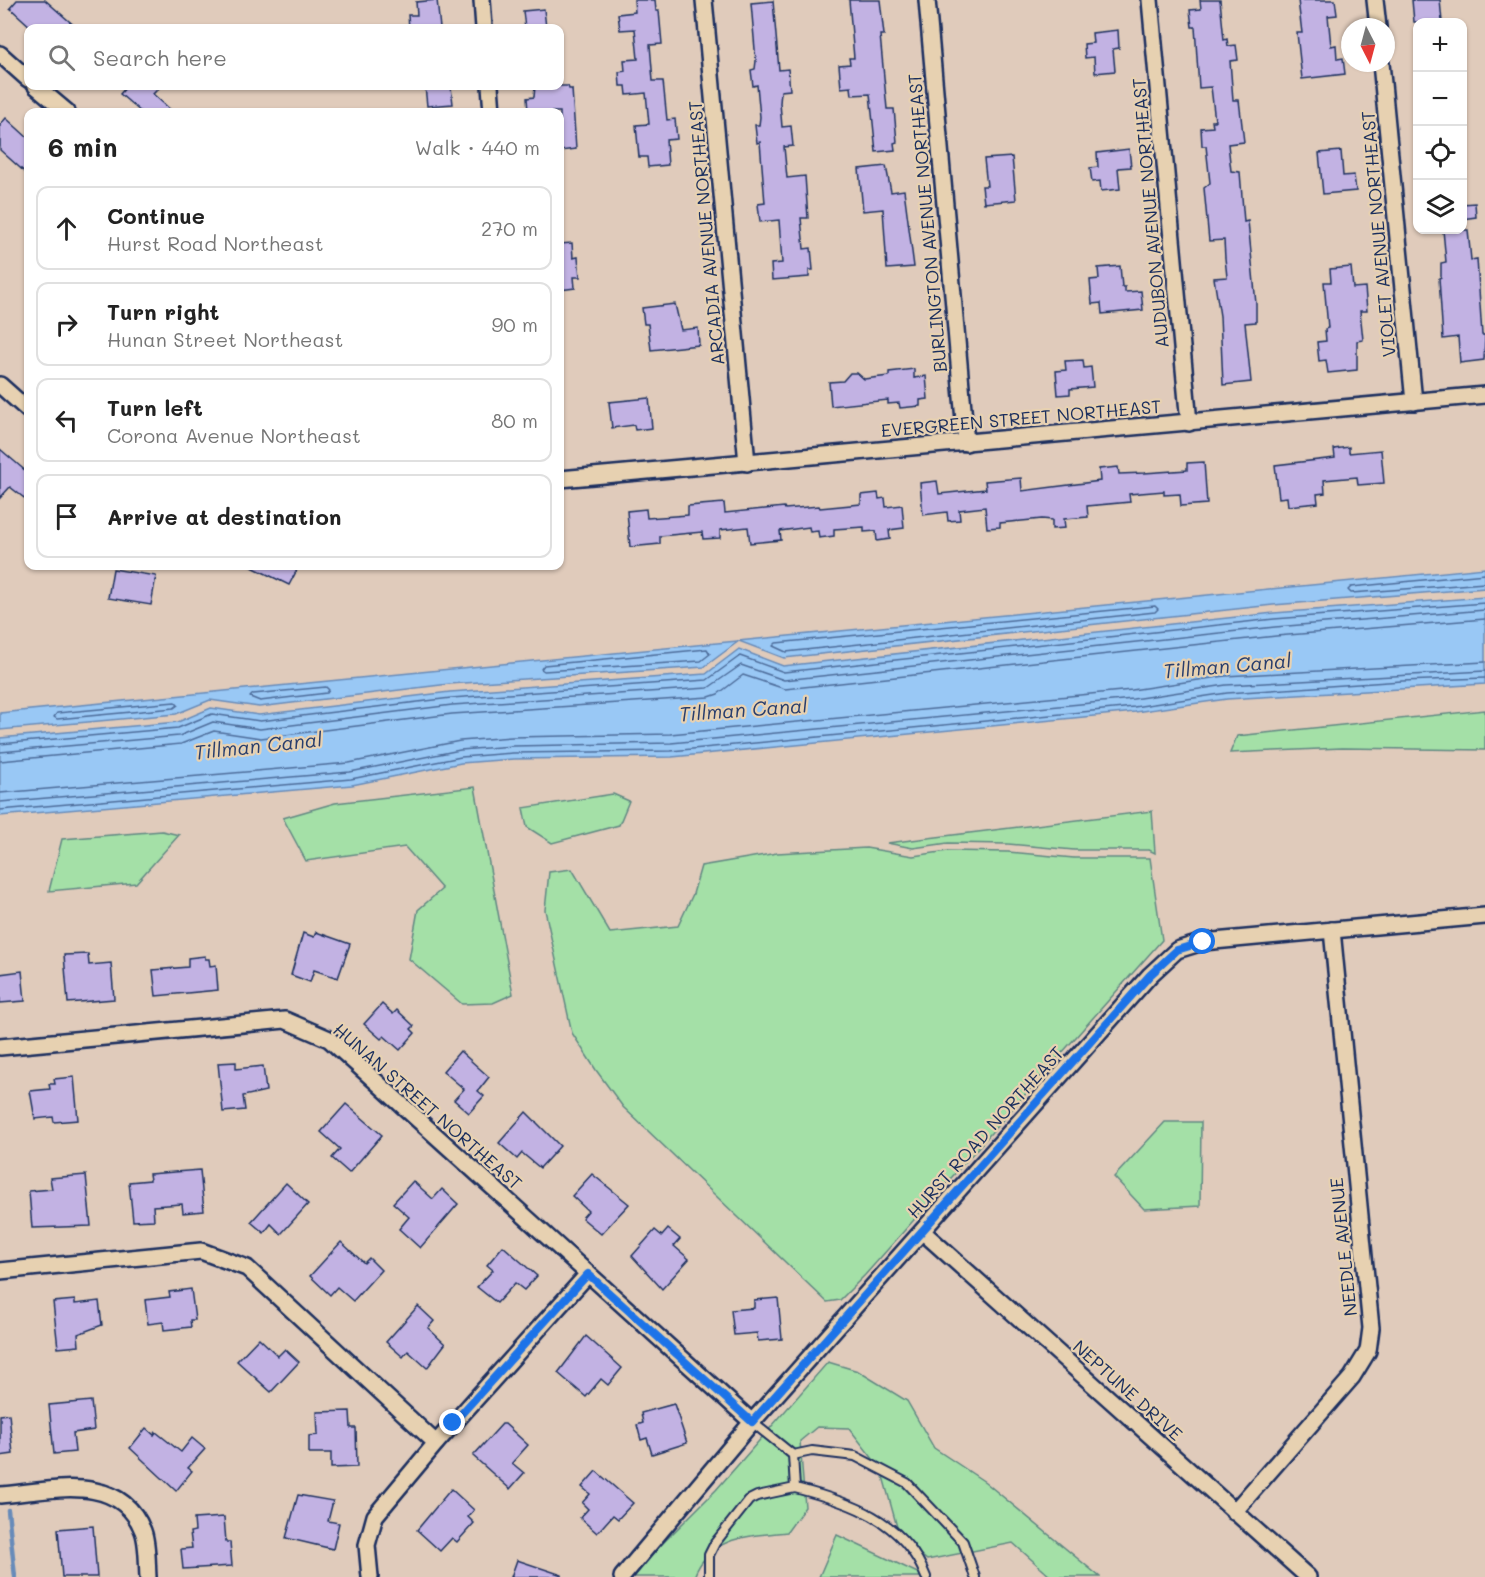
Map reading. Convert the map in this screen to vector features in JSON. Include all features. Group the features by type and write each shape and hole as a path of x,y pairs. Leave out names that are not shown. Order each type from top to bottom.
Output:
{"street":[{"path":"482,0 484,24"},
{"name":"ARCADIA AVENUE NORTHEAST","path":"704,0 747,463"},
{"name":"BURLINGTON AVENUE NORTHEAST","path":"927,0 966,443"},
{"name":"AUDUBON AVENUE NORTHEAST","path":"1149,0 1189,423"},
{"path":"1375,0 1377,18"},
{"path":"0,54 24,75"},
{"name":"VIOLET AVENUE NORTHEAST","path":"1382,72 1414,402"},
{"path":"41,90 62,108"},
{"path":"490,90 492,108"},
{"path":"0,385 24,406"},
{"name":"EVERGREEN STREET NORTHEAST","path":"564,479 1485,395"},
{"name":"HURST ROAD NORTHEAST","path":"622,1577 752,1422 1150,975 1177,950 1203,942 1485,916"},
{"name":"NEEDLE AVENUE","path":"1234,1512 1352,1377 1368,1351 1371,1328 1332,930"},
{"name":"HUNAN STREET NORTHEAST","path":"0,1047 285,1020 329,1040 752,1422"},
{"name":"NEPTUNE DRIVE","path":"923,1232 1308,1577"},
{"path":"0,1271 201,1251 248,1268 436,1443"},
{"path":"370,1577 367,1545 375,1516 436,1443 588,1274"},
{"path":"0,1495 89,1488 126,1503 144,1532 148,1577"}],"lane":[{"path":"752,1422 794,1455"},
{"path":"794,1455 812,1451 855,1456 907,1483 963,1542 975,1577"},
{"path":"794,1455 795,1488"},
{"path":"709,1577 709,1556 715,1543 749,1500 757,1496 795,1488 826,1495 886,1522 913,1551 926,1577"}],"green space":[{"path":"1485,710 1485,750 1342,748 1230,753 1237,736"},
{"path":"475,787 513,994 493,1003 462,1004 409,959 418,910 442,889 405,847 306,861 283,818 335,803"},
{"path":"613,794 629,801 619,825 552,843 527,827 523,808"},
{"path":"1152,811 1155,853 1149,850 1074,850 1008,844 948,843 913,848 887,843"},
{"path":"162,831 179,835 136,883 49,891 62,839"},
{"path":"866,848 913,856 948,851 1008,852 1074,858 1150,858 1162,940 865,1275 840,1300 827,1302 623,1107 596,1070 572,1033 545,910 549,872 572,869 610,933 678,926 693,894 701,866 777,853"},
{"path":"1165,1122 1201,1122 1200,1206 1144,1209 1114,1177"},
{"path":"828,1362 858,1371 907,1401 934,1448 985,1482 1100,1577 1051,1577 1013,1543 927,1560 900,1538 881,1469 849,1428 817,1427 800,1441 805,1507 787,1532 745,1537 720,1546 701,1563 694,1577 634,1577 644,1562 716,1490"},
{"path":"837,1535 924,1576 924,1577 819,1577"}],"water":[{"path":"1485,568 1485,588 1273,605 784,658 739,641 704,667 449,684 259,707 210,700 176,714 0,730 0,713"},
{"name":"Tillman Canal","path":"1485,597 1485,684 1227,699 1135,712 672,757 513,759 461,763 352,785 0,816 0,738 178,722 211,708 259,715 450,692 706,674 739,649 783,666 1274,613"}],"building":[{"path":"17,0 45,0 72,24 28,24 10,8"},
{"path":"437,0 440,24 409,24 408,15 417,15 416,2"},
{"path":"634,0 655,0 656,11 659,11 662,44 650,45 653,81 663,81 667,120 675,119 677,139 666,140 668,165 648,167 647,157 639,157 636,125 649,124 646,93 627,95 626,86 620,86 619,72 625,71 624,60 638,59 635,29 620,30 618,14 635,12"},
{"path":"849,0 880,0 884,35 880,35 887,109 894,109 897,142 894,143 895,150 876,152 870,94 852,95 851,87 841,88 839,65 850,64 849,58 854,58"},
{"path":"1200,0 1220,0 1224,40 1227,39 1228,46 1236,45 1238,60 1230,61 1233,100 1239,100 1244,142 1228,144 1231,171 1240,172 1244,222 1248,221 1256,304 1256,322 1245,323 1251,382 1223,385 1220,316 1214,278 1227,277 1224,240 1209,241 1204,188 1210,183 1206,146 1202,146 1201,128 1213,127 1212,121 1215,121 1211,87 1199,88 1195,27 1192,27 1190,10 1201,9"},
{"path":"1298,0 1335,0 1337,15 1328,16 1331,46 1336,45 1337,59 1341,58 1341,72 1345,74 1302,79 1297,33 1302,33"},
{"path":"1412,0 1440,0 1442,18 1414,18"},
{"path":"773,1 779,70 788,69 790,90 781,91 780,103 782,127 791,126 793,146 784,147 787,178 805,176 808,218 801,218 804,249 811,248 813,270 809,270 809,277 772,280 771,264 782,263 779,220 760,222 758,204 765,203 760,142 757,143 755,125 759,125 760,117 757,85 753,86 751,70 755,69 756,61 751,3"},
{"path":"544,9 546,24 525,24 523,11"},
{"path":"1118,30 1119,48 1113,49 1115,71 1095,73 1094,57 1085,58 1084,44 1093,43 1092,33"},
{"path":"564,86 572,89 576,149 564,150 564,108 528,108 527,98 534,97 535,90 564,90"},
{"path":"124,90 157,90 153,94 169,108 136,108 120,94"},
{"path":"425,90 451,90 453,104 427,106"},
{"path":"6,118 24,134 24,171 0,150 0,125"},
{"path":"1129,149 1131,167 1118,168 1120,189 1101,191 1100,181 1092,182 1090,168 1098,167 1097,153"},
{"path":"1341,151 1343,176 1354,175 1356,191 1323,194 1319,153"},
{"path":"1012,157 1016,200 984,203 982,186 987,186 984,159"},
{"path":"886,166 891,192 904,190 914,267 887,269 883,209 863,211 859,169"},
{"path":"1475,203 1476,217 1467,218 1467,204"},
{"path":"1468,230 1471,260 1477,259 1482,335 1485,335 1484,360 1460,363 1458,337 1443,339 1439,278 1441,277 1441,263 1446,262 1443,234 1467,234"},
{"path":"572,243 573,258 578,257 580,277 574,277 575,288 564,289 564,244"},
{"path":"1120,266 1122,287 1125,287 1125,292 1141,291 1143,310 1102,314 1101,303 1092,304 1090,280 1099,279 1098,268"},
{"path":"1351,267 1353,288 1365,287 1367,311 1360,311 1363,340 1357,341 1357,370 1328,373 1326,360 1319,361 1317,342 1326,341 1325,329 1328,328 1324,282 1331,282 1330,269"},
{"path":"675,304 681,330 698,328 699,345 651,350 648,324 644,324 642,308"},
{"path":"1083,360 1084,368 1091,367 1093,387 1070,389 1070,394 1058,395 1056,371 1066,370 1065,361"},
{"path":"914,369 914,378 926,376 928,399 920,400 920,406 900,408 899,403 888,404 888,400 831,406 829,382 843,381 850,373 857,373 864,379 889,376 889,372"},
{"path":"649,398 652,428 635,430 634,425 612,428 609,402"},
{"path":"1349,447 1349,453 1381,450 1384,483 1358,485 1357,477 1324,480 1325,493 1317,494 1318,503 1288,506 1287,497 1279,498 1275,465 1335,458 1334,449"},
{"path":"0,449 24,470 24,498 10,487 0,498"},
{"path":"1204,462 1207,504 1181,506 1180,494 1164,495 1164,491 1129,494 1130,502 1087,506 1088,517 1064,519 1065,528 1052,529 1052,520 1042,519 1000,523 1000,527 987,528 985,507 959,510 960,520 948,521 947,512 923,515 920,483 937,481 939,494 986,489 985,481 1021,478 1022,491 1100,481 1099,469 1118,467 1119,474 1144,473 1187,470 1187,463"},
{"path":"878,493 879,499 885,498 886,507 902,505 904,528 889,530 890,539 877,541 876,531 864,532 864,527 834,529 834,536 819,538 818,531 810,532 809,527 780,531 781,540 750,543 748,527 720,530 720,538 703,539 702,532 660,536 660,544 630,547 627,511 646,509 647,518 688,515 688,506 724,503 725,513 784,507 785,509 819,506 820,508 861,504 861,495"},
{"path":"113,570 156,576 151,605 108,598"},
{"path":"258,570 297,570 289,585"},
{"path":"316,932 350,944 338,978 314,970 310,982 291,975 303,933 314,937"},
{"path":"88,954 89,965 111,963 114,999 68,1003 64,955"},
{"path":"205,956 205,959 209,959 210,966 216,965 218,990 156,996 153,970 188,967 188,958"},
{"path":"22,971 25,1001 0,1003 0,974"},
{"path":"382,1004 393,1014 397,1010 414,1026 411,1029 415,1033 400,1050 384,1036 381,1039 364,1024"},
{"path":"460,1051 489,1077 478,1091 484,1096 469,1113 454,1100 464,1089 443,1071"},
{"path":"236,1062 236,1069 263,1066 266,1091 243,1096 245,1110 223,1112 218,1063"},
{"path":"74,1077 78,1120 54,1122 53,1117 35,1119 30,1091 50,1089 49,1084 55,1084 54,1079"},
{"path":"346,1104 382,1135 349,1173 332,1158 340,1149 321,1132"},
{"path":"526,1112 560,1146 540,1168 522,1153 517,1159 499,1143"},
{"path":"200,1170 204,1211 183,1213 182,1204 153,1206 154,1220 133,1221 129,1182 150,1180 149,1174"},
{"path":"592,1174 629,1204 601,1234 582,1218 588,1211 572,1196"},
{"path":"86,1175 91,1226 32,1228 29,1191 52,1189 50,1178"},
{"path":"413,1181 433,1199 442,1189 458,1204 420,1248 399,1229 409,1217 393,1203"},
{"path":"286,1183 308,1204 281,1234 271,1224 264,1233 251,1222"},
{"path":"668,1229 680,1239 674,1246 689,1259 662,1289 632,1256 655,1230 662,1236"},
{"path":"341,1242 364,1263 369,1258 381,1270 353,1301 337,1287 330,1295 310,1276"},
{"path":"503,1246 537,1276 524,1290 515,1283 497,1303 477,1287 493,1270 487,1265"},
{"path":"191,1289 195,1320 190,1320 191,1327 164,1330 163,1322 148,1324 145,1300 170,1297 169,1292"},
{"path":"778,1298 782,1339 758,1341 757,1333 734,1335 731,1310 754,1308 754,1300"},
{"path":"75,1300 75,1304 99,1301 102,1325 78,1334 79,1346 58,1348 53,1302"},
{"path":"418,1306 434,1321 428,1328 445,1344 427,1368 408,1351 403,1357 386,1342"},
{"path":"586,1336 622,1368 608,1385 601,1379 586,1397 558,1373"},
{"path":"259,1338 278,1356 285,1349 299,1362 271,1392 237,1361"},
{"path":"91,1401 94,1430 73,1433 75,1452 54,1454 49,1405"},
{"path":"674,1404 687,1443 652,1454 647,1438 641,1440 637,1425 643,1423 641,1413"},
{"path":"350,1411 351,1428 356,1428 357,1467 331,1468 331,1453 309,1453 309,1436 318,1435 317,1412"},
{"path":"9,1414 13,1454 0,1456 0,1415"},
{"path":"502,1424 505,1424 528,1445 512,1463 524,1473 510,1489 473,1456"},
{"path":"146,1428 154,1435 156,1432 181,1452 192,1438 205,1449 188,1468 192,1471 176,1491 130,1448"},
{"path":"596,1471 633,1503 618,1519 613,1515 597,1533 580,1518 588,1509 582,1503 590,1494 582,1487"},
{"path":"451,1489 474,1510 468,1517 474,1523 457,1542 452,1538 440,1551 417,1530"},
{"path":"298,1495 333,1501 328,1521 339,1523 333,1549 286,1538"},
{"path":"224,1517 226,1542 230,1542 232,1566 183,1569 181,1549 192,1548 190,1532 195,1531 194,1519"},
{"path":"93,1526 97,1577 62,1577 58,1529"},
{"path":"517,1560 562,1575 562,1577 511,1577"}],"waterway":[{"path":"8,1510 15,1577"}],"route":[{"path":"453,1423 588,1274 752,1422 1150,975 1177,950 1203,942"}]}
